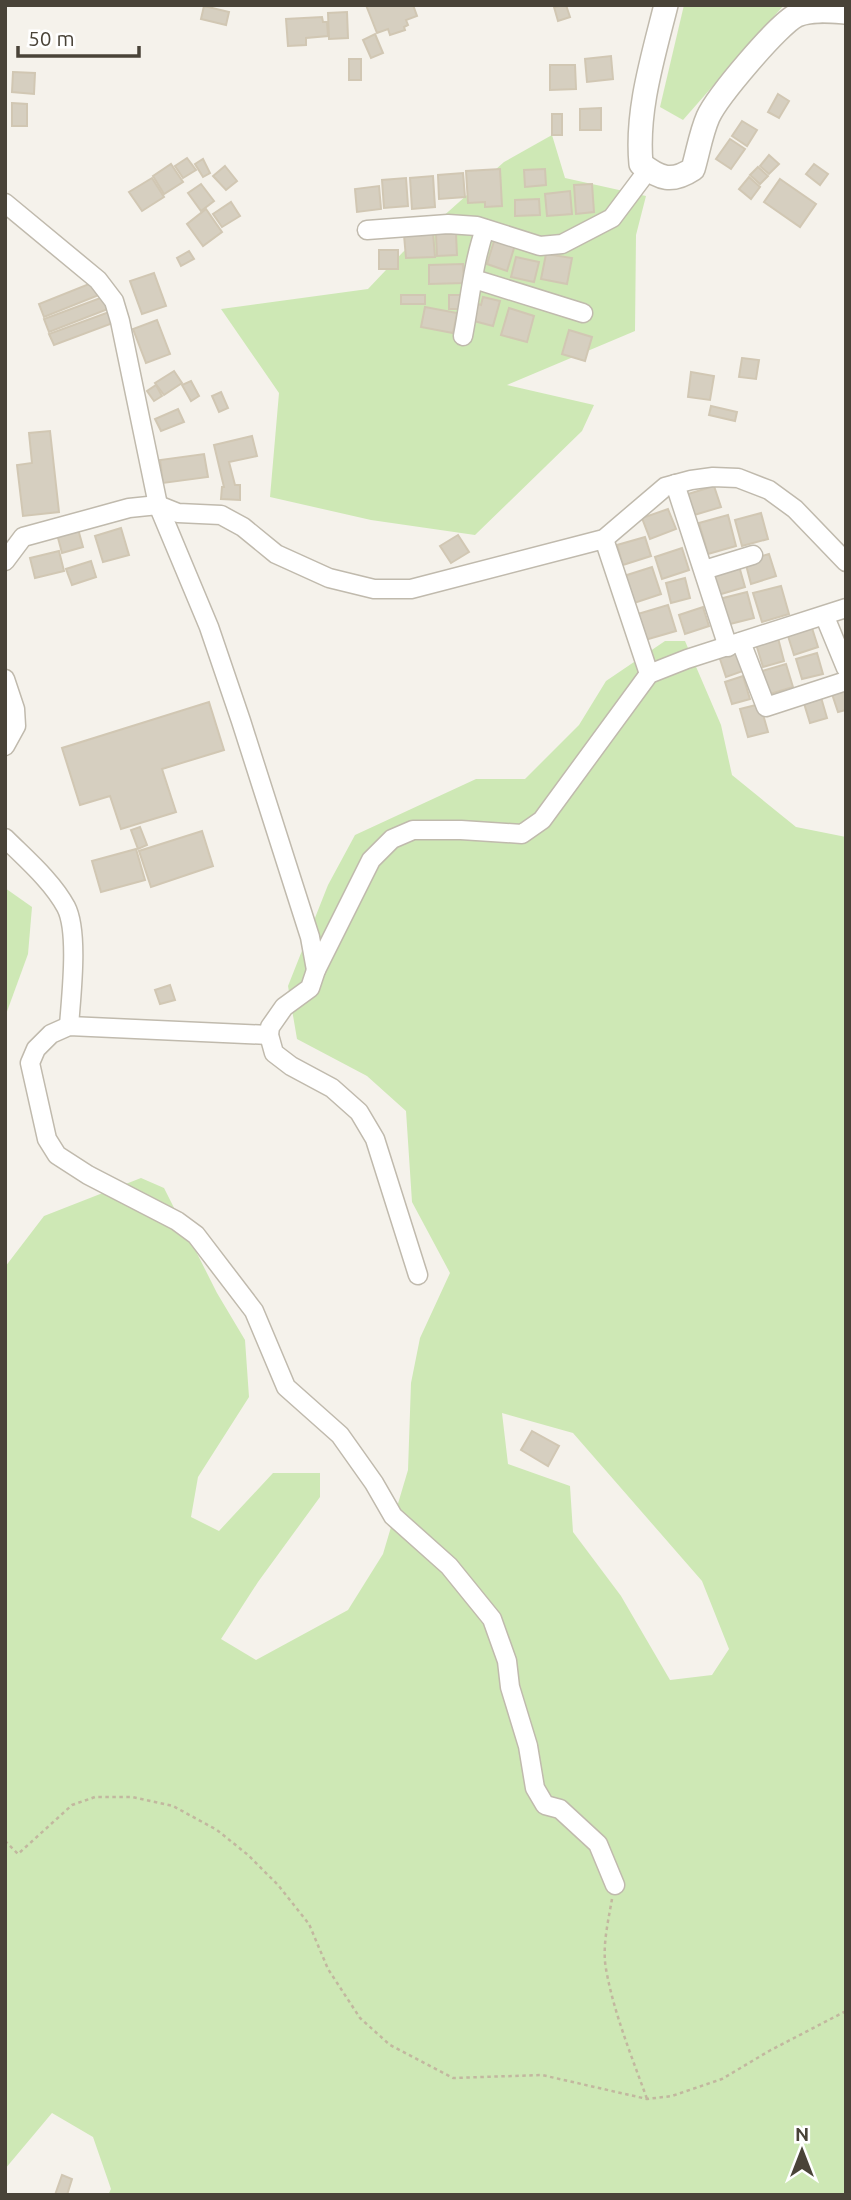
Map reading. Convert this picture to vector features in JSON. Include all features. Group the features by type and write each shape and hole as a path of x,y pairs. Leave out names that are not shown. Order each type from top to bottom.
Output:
{"street":[{"path":"666,5 650,70 638,140 641,164 656,176 679,178 693,169 708,117 723,91 796,16 811,11 846,12"},
{"path":"367,230 447,224 485,229 540,246 562,244 612,218 648,170"},
{"path":"5,202 97,280 114,301 158,505 209,627 242,721 310,937 316,970"},
{"path":"463,336 476,255 485,229"},
{"path":"474,279 486,285 583,313"},
{"path":"5,561 23,537 129,508 158,505 178,513 221,515 243,527 276,554 329,579 374,589 411,589 604,539 665,487 713,477 738,478 769,490 795,509 846,562"},
{"path":"675,484 704,570 735,644 766,707 846,681"},
{"path":"604,539 649,674"},
{"path":"704,570 753,555"},
{"path":"418,1275 375,1139 359,1112 332,1088 291,1066 274,1053 269,1035 270,1027 284,1007 310,988 316,970 371,860 392,839 413,830 461,830 522,835 542,820 649,674 846,608"},
{"path":"825,617 846,668"},
{"path":"5,679 15,709 16,726 5,746"},
{"path":"5,838 51,886 66,907 72,922 69,1026"},
{"path":"269,1035 69,1026 51,1034 36,1049 30,1063 47,1139 57,1155 88,1175 177,1221 196,1235 254,1311 286,1387 340,1435 374,1483 393,1516 449,1566 492,1619 507,1661 510,1687 528,1745 535,1788 545,1805 560,1809 598,1844 615,1885"}],"path":[{"path":"5,1841 18,1854 72,1805 95,1797 132,1797 173,1806 216,1830 248,1855 278,1885 309,1924 328,1969 360,2018 390,2045 453,2078 542,2075 647,2099 672,2096 722,2080 769,2051 846,2011"},
{"path":"615,1885 606,1933 606,1968 625,2039 647,2099"}],"green space":[{"path":"684,5 784,5 683,120 660,107"},
{"path":"552,135 565,178 646,196 636,235 635,331 507,385 594,405 582,431 475,535 371,520 270,497 279,393 221,309 368,289 403,252 504,162"},
{"path":"665,641 685,641 721,725 732,775 796,827 846,837 846,2195 108,2195 111,2189 93,2137 52,2113 5,2169 5,1267 44,1216 141,1178 164,1188 217,1293 245,1340 249,1397 198,1477 191,1517 219,1531 273,1473 320,1473 320,1497 258,1582 221,1639 256,1660 348,1610 383,1554 408,1470 411,1383 420,1338 450,1273 412,1202 406,1111 367,1076 297,1039 288,986 328,885 355,835 476,779 525,779 579,725 606,681","holes":["502,1413 573,1433 702,1581 729,1649 712,1675 670,1680 621,1596 573,1532 570,1486 508,1464"]},
{"path":"5,888 32,907 28,954 5,1017"}],"building":[{"path":"366,5 413,5 417,16 406,20 408,25 404,27 405,30 390,35 388,29 377,33"},
{"path":"566,5 570,17 558,21 554,7"},
{"path":"204,6 229,12 226,25 201,19"},
{"path":"347,12 348,38 329,39 328,13"},
{"path":"322,17 323,22 327,22 328,36 306,38 306,45 288,46 286,19"},
{"path":"375,34 383,53 371,58 363,40"},
{"path":"611,56 613,79 587,82 585,59"},
{"path":"349,59 361,59 361,80 349,80"},
{"path":"550,65 575,65 576,89 550,90"},
{"path":"13,72 35,73 34,94 12,92"},
{"path":"778,94 789,101 779,118 768,112"},
{"path":"12,103 27,104 27,126 12,126"},
{"path":"601,108 601,130 580,130 580,109"},
{"path":"552,114 562,114 562,135 552,135"},
{"path":"742,121 757,130 747,146 732,136"},
{"path":"730,139 745,149 731,169 716,159"},
{"path":"769,155 779,164 769,174 760,166"},
{"path":"187,158 196,170 183,178 175,166"},
{"path":"203,159 210,173 203,177 195,164"},
{"path":"171,164 183,182 164,194 153,176"},
{"path":"814,164 828,174 820,185 806,174"},
{"path":"225,166 237,181 226,190 213,176"},
{"path":"758,167 768,176 760,184 750,175"},
{"path":"500,169 502,206 485,207 485,202 468,203 466,171"},
{"path":"545,169 546,185 525,187 524,170"},
{"path":"463,173 465,197 439,199 438,175"},
{"path":"433,176 435,207 412,209 410,178"},
{"path":"749,177 760,187 751,199 739,189"},
{"path":"152,178 164,197 142,211 129,192"},
{"path":"406,178 408,206 384,208 382,180"},
{"path":"780,179 816,204 800,227 764,202"},
{"path":"201,184 214,201 201,211 188,193"},
{"path":"592,184 594,212 576,214 574,185"},
{"path":"379,186 381,209 357,212 355,189"},
{"path":"570,191 572,214 547,216 545,194"},
{"path":"539,199 540,215 515,216 515,200"},
{"path":"231,202 240,216 222,227 213,214"},
{"path":"206,209 222,232 203,246 187,224"},
{"path":"433,233 435,257 406,258 404,235"},
{"path":"436,234 456,234 457,255 437,256"},
{"path":"495,238 515,245 507,271 487,264"},
{"path":"379,250 398,250 398,269 379,269"},
{"path":"189,251 194,259 181,266 177,258"},
{"path":"546,254 572,258 567,284 541,279"},
{"path":"516,257 539,262 534,282 511,277"},
{"path":"463,264 464,283 429,284 429,265"},
{"path":"154,273 166,306 142,314 130,281"},
{"path":"94,282 99,295 44,317 39,304"},
{"path":"401,295 425,295 425,304 401,304"},
{"path":"449,295 464,295 464,309 449,309"},
{"path":"103,297 108,309 49,332 44,319"},
{"path":"483,297 500,301 493,326 470,320 475,303 481,305"},
{"path":"425,307 457,313 453,333 421,327"},
{"path":"509,308 534,316 527,342 501,335"},
{"path":"109,312 113,323 54,345 49,334"},
{"path":"157,320 170,354 146,363 133,329"},
{"path":"569,330 592,337 585,361 562,354"},
{"path":"742,358 759,360 756,379 739,377"},
{"path":"174,371 182,383 164,395 155,383"},
{"path":"691,372 714,376 710,400 688,397"},
{"path":"191,381 199,396 191,401 182,385"},
{"path":"156,385 162,396 154,401 147,391"},
{"path":"221,392 228,408 219,412 212,396"},
{"path":"711,406 737,412 735,421 709,415"},
{"path":"178,409 184,422 161,431 155,419"},
{"path":"50,431 59,512 23,516 17,465 32,463 29,433"},
{"path":"252,436 257,456 229,462 235,485 240,485 240,500 221,499 224,487 214,445"},
{"path":"204,454 208,477 163,483 160,460"},
{"path":"714,486 721,507 691,516 685,495"},
{"path":"668,509 676,529 650,539 642,518"},
{"path":"761,513 768,539 742,546 735,520"},
{"path":"728,515 736,546 708,554 699,523"},
{"path":"121,528 129,555 103,562 95,536"},
{"path":"78,529 83,547 62,553 57,534"},
{"path":"458,535 469,552 451,563 440,546"},
{"path":"645,537 651,556 623,565 617,545"},
{"path":"682,548 689,570 662,579 655,557"},
{"path":"59,551 64,571 35,578 30,558"},
{"path":"769,554 776,576 751,584 745,561"},
{"path":"91,561 96,577 72,585 66,569"},
{"path":"739,566 745,587 718,595 712,574"},
{"path":"652,567 661,594 634,603 624,576"},
{"path":"685,578 690,598 671,603 666,583"},
{"path":"781,586 789,614 762,622 753,593"},
{"path":"747,592 754,618 726,625 719,599"},
{"path":"668,605 676,631 645,640 638,614"},
{"path":"703,607 709,626 685,634 679,615"},
{"path":"812,628 818,647 794,655 788,636"},
{"path":"778,638 784,661 763,667 756,644"},
{"path":"736,651 743,671 726,677 719,656"},
{"path":"817,653 823,674 802,679 796,659"},
{"path":"786,664 793,687 770,694 762,671"},
{"path":"743,676 750,699 732,704 725,682"},
{"path":"846,687 846,710 838,712 831,691"},
{"path":"820,694 827,718 810,723 803,700"},
{"path":"209,702 224,750 162,769 176,812 121,829 110,796 80,805 62,748"},
{"path":"760,704 768,732 748,737 740,709"},
{"path":"140,827 147,845 138,849 131,830"},
{"path":"202,831 213,866 151,887 139,851"},
{"path":"136,849 145,880 101,892 92,861"},
{"path":"170,985 175,1000 160,1004 155,990"},
{"path":"532,1431 559,1446 548,1466 521,1450"},
{"path":"62,2175 72,2179 67,2195 55,2195"}]}
